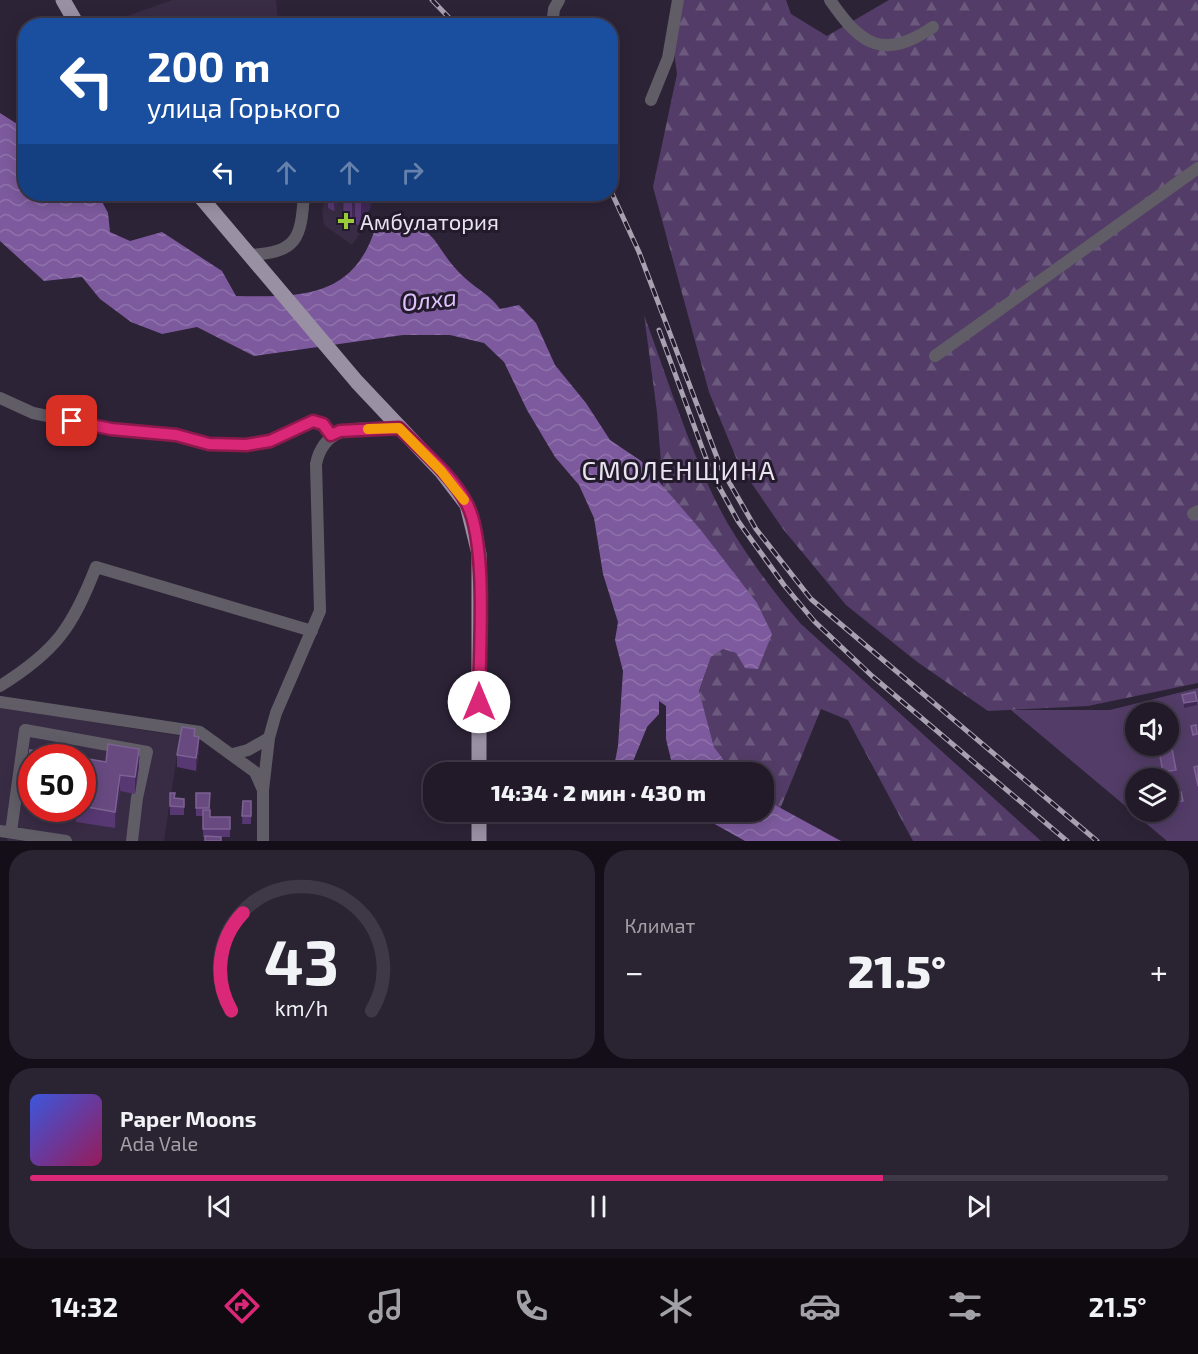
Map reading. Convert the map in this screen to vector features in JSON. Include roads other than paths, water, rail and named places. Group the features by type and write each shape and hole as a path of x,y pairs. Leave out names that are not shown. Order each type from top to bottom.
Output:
{"main road":[{"path":"63,0 73,18"},
{"path":"204,201 357,382 455,487 467,505 479,554 479,762"},
{"path":"479,822 479,841"}],"street":[{"path":"553,18 554,9 560,0"},
{"path":"651,100 668,58 678,0"},
{"path":"830,0 846,24 864,41 878,47 916,39 933,27"},
{"path":"935,356 1198,168"},
{"path":"252,259 289,246 300,232 303,201"},
{"path":"0,398 33,412 111,429 176,435 209,444 246,445 270,441 313,421 323,424 331,435"},
{"path":"262,841 263,790 269,738 276,712 320,611 316,464 319,450 331,435 340,431 399,428"},
{"path":"0,686 36,662 67,630 80,608 96,567 312,631"},
{"path":"0,702 200,732 233,753 255,772 263,790"},
{"path":"66,841 5,832 25,730 147,752 137,798 132,841"},
{"path":"233,753 249,750 269,738"}],"water":[{"name":"Олха","path":"0,113 18,125 18,201 102,201 108,213 110,232 130,241 162,232 222,271 236,296 280,296 320,290 337,282 351,270 364,254 374,232 412,228 431,236 453,266 500,309 519,305 536,323 555,365 586,403 610,440 641,461 700,529 757,603 772,634 758,669 745,668 736,653 723,649 711,657 699,691 714,747 725,762 672,762 666,739 666,706 659,701 659,714 647,727 633,762 615,762 623,671 615,640 618,622 603,574 594,518 579,485 555,457 527,410 504,362 484,343 450,335 403,335 254,356 197,327 162,334 131,322 100,299 82,277 44,281 0,241"},
{"path":"774,804 841,841 745,841 711,822 774,822"}],"railway":[{"path":"432,0 449,18"},
{"path":"616,201 639,252 721,468 756,529 811,599 1097,841"},
{"path":"659,330 711,472 738,521 784,585 814,621 872,676 1067,841"}],"place":[{"name":"Амбулатория","path":"346,221"}],"district":[{"name":"СМОЛЕНЩИНА","path":"679,469"}]}
